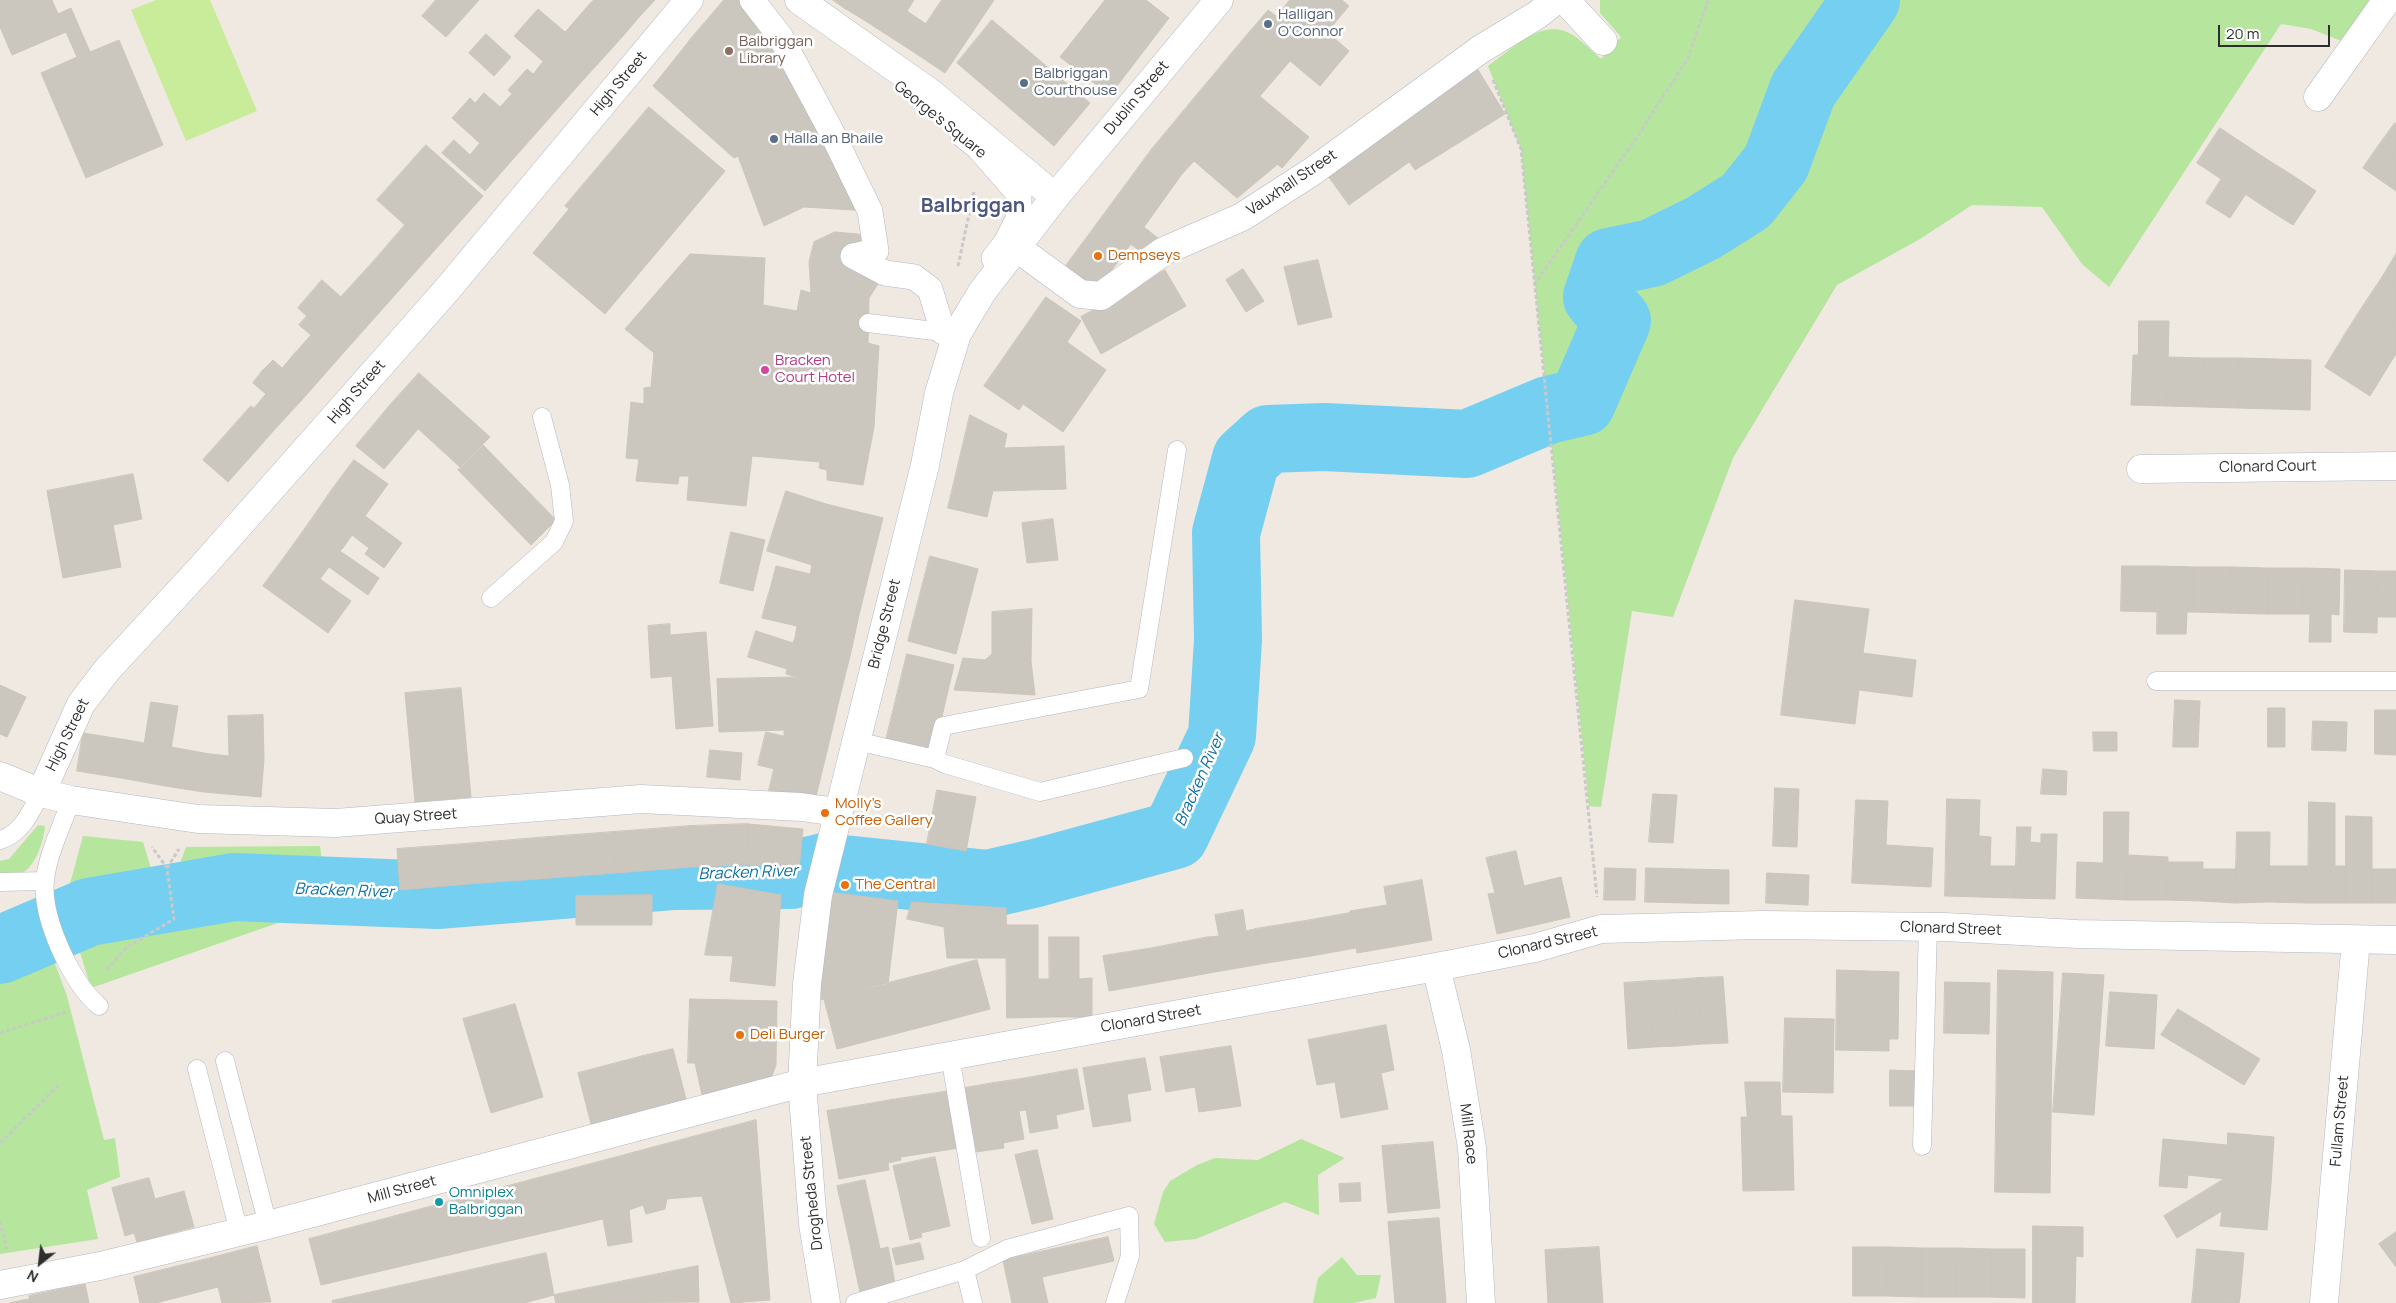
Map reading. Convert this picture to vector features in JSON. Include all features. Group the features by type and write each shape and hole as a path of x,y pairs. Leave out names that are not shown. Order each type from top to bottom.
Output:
{"street":[{"name":"High Street","path":"41,793 81,704 107,670 202,567 445,292 689,0"},
{"path":"752,0 780,36 830,129 870,211 876,251 853,256 885,273 914,277 930,289 950,333"},
{"name":"George's Square","path":"784,0 819,31 924,104 982,152 1019,194 1019,217 1006,243 976,281 950,333"},
{"name":"George's Square","path":"799,0 932,94 1055,197"},
{"name":"Dublin Street","path":"1055,197 1220,0"},
{"name":"Vauxhall Street","path":"1017,248 1080,294 1101,296 1164,251 1242,217 1313,171 1481,49 1537,15 1556,0"},
{"path":"1565,0 1603,41"},
{"path":"2318,97 2387,0"},
{"name":"Bridge Street","path":"802,1083 807,984 818,895 837,812 925,464 950,333 1055,197"},
{"name":"Clonard Court","path":"2141,469 2396,466"},
{"name":"Quay Street","path":"0,776 41,793 71,800 198,819 336,823 641,799 801,807 837,812"},
{"name":"Clonard Street","path":"802,1083 1535,948 1601,929 1762,925 1928,927 2077,934 2396,940"},
{"name":"Fullam Street","path":"2324,1303 2356,940"},
{"name":"Mill Race","path":"1436,967 1456,1050 1472,1148 1481,1303"},
{"name":"Mill Street","path":"0,1285 100,1266 268,1226 802,1083"},
{"name":"Drogheda Street","path":"802,1083 813,1224 826,1303"}],"lane":[{"path":"868,323 950,333"},
{"path":"492,598 554,542 564,521 560,485 542,417"},
{"path":"934,759 943,726 1140,689 1177,450"},
{"path":"2156,681 2396,681"},
{"path":"856,741 934,759 945,764 1040,792 1184,758"},
{"path":"0,840 6,838 24,824 41,793"},
{"path":"71,800 52,852 45,880 46,905 64,959 93,1000"},
{"path":"0,882 45,880"},
{"path":"1922,1146 1928,927"},
{"path":"950,1056 981,1238"},
{"path":"226,1062 268,1226"},
{"path":"197,1069 239,1232"},
{"path":"855,1303 965,1270 1007,1248 1129,1216 1130,1256 1115,1303"},
{"path":"965,1270 972,1303"}],"path":[{"path":"1534,286 1639,134 1688,58 1708,0"},
{"path":"1481,49 1521,149 1601,929"},
{"path":"956,275 982,152"},
{"path":"0,1033 62,1014 78,1005 93,1000 127,947 174,919 167,868 150,843"},
{"path":"167,868 182,845"},
{"path":"0,1143 60,1084"}],"green space":[{"path":"156,0 210,0 257,111 186,141 131,10"},
{"path":"1600,0 2387,0 2354,46 2311,29 2281,24 2109,287 2082,264 2042,207 1972,205 1920,239 1837,285 1733,458 1673,617 1632,611 1601,807 1589,806 1521,149 1488,66 1530,36 1553,29 1565,31 1577,38 1601,59 1621,37 1600,13"},
{"path":"38,825 45,826 44,832 41,846 30,866 20,874 0,876 0,861 9,859"},
{"path":"83,836 143,842 156,885 65,902"},
{"path":"320,846 322,860 177,871 186,847"},
{"path":"312,903 318,909 91,988 75,936 194,915"},
{"path":"49,948 67,996 104,1140 115,1138 120,1177 87,1190 98,1239 0,1254 0,969"},
{"path":"1301,1139 1345,1158 1318,1175 1319,1215 1285,1202 1196,1239 1165,1242 1154,1224 1163,1192 1170,1181 1197,1165 1215,1158 1258,1160"},
{"path":"1342,1257 1357,1275 1381,1275 1376,1298 1354,1303 1313,1303 1318,1278"}],"building":[{"path":"0,0 52,0 58,14 71,8 90,52 119,40 163,145 86,178 41,73 77,57 66,32 12,55 0,27"},
{"path":"436,0 479,0 446,37 422,16"},
{"path":"594,0 622,0 640,16 623,36 589,5"},
{"path":"622,0 655,0 640,16"},
{"name":"Balbriggan Library","path":"724,0 752,0 780,36 745,61 730,84 689,41"},
{"path":"833,0 852,0 846,9"},
{"path":"852,0 881,0 867,22 846,9"},
{"path":"881,0 914,0 907,11 926,24 909,49 867,22"},
{"path":"942,0 994,0 945,73 909,49"},
{"path":"1105,0 1146,0 1169,18 1110,95 1060,57"},
{"path":"1290,0 1342,0 1349,6 1327,32 1349,51 1320,86 1252,29 1268,10 1276,16"},
{"path":"589,5 623,36 575,89 514,36 538,9 565,32"},
{"name":"Balbriggan Courthouse","path":"992,20 1090,103 1054,146 957,63"},
{"path":"1252,29 1290,61 1260,96 1222,65"},
{"path":"486,34 511,57 494,76 469,53"},
{"name":"Halla an Bhaile","path":"780,36 870,211 804,207 764,226 738,156 734,158 653,86 689,41 730,84 745,61"},
{"path":"543,62 575,89 545,123 508,90 527,69 533,74"},
{"path":"1222,65 1309,137 1282,168 1196,96"},
{"path":"1477,68 1505,114 1415,170 1384,126"},
{"path":"484,93 500,107 512,94 545,123 506,167 452,118 470,98 475,103"},
{"path":"1196,96 1278,164 1237,198 1194,161 1182,174 1152,149"},
{"path":"649,107 725,171 605,314 533,253 569,209 565,206"},
{"path":"2396,124 2396,157 2379,145"},
{"path":"1384,126 1409,162 1349,205 1323,169"},
{"path":"2220,128 2244,144 2221,179 2197,163"},
{"path":"454,140 470,155 480,143 506,167 485,191 442,153"},
{"path":"2244,144 2268,160 2230,218 2206,203"},
{"path":"426,145 483,196 434,251 377,200"},
{"path":"2379,145 2396,157 2396,191 2363,168"},
{"path":"1152,149 1182,174 1144,227 1159,239 1147,256 1099,221"},
{"path":"2268,160 2292,175 2269,210 2245,194"},
{"path":"2292,175 2316,191 2293,225 2269,210"},
{"name":"Dempseys","path":"1099,221 1131,244 1097,290 1065,267"},
{"path":"405,225 434,251 402,287 373,262"},
{"name":"Bracken Court Hotel","path":"835,232 858,234 868,239 885,273 869,298 868,343 879,346 874,427 863,485 827,480 827,470 819,468 820,462 752,456 746,506 687,500 689,476 679,476 678,484 636,481 639,459 626,458 631,402 644,404 644,388 651,387 654,353 625,329 690,254 765,258 763,305 797,311 801,290 811,293 809,262 814,242"},
{"path":"2396,254 2396,284 2383,276"},
{"path":"1318,260 1332,317 1298,325 1284,267"},
{"path":"373,262 402,287 370,323 341,297"},
{"path":"1243,269 1264,301 1246,312 1226,280"},
{"path":"1165,270 1186,306 1101,354 1081,317"},
{"path":"2383,276 2396,284 2396,327 2363,306"},
{"path":"322,280 370,323 345,351 298,308"},
{"path":"1046,297 1081,321 1067,342 1106,370 1063,432 1023,404 1019,410 984,386"},
{"path":"2363,306 2396,327 2396,354 2389,365 2344,336"},
{"path":"307,316 345,351 323,376 296,352 311,335 299,325"},
{"path":"2139,321 2169,321 2167,406 2131,405 2133,355 2138,355"},
{"path":"2344,336 2389,365 2370,396 2325,367"},
{"path":"296,352 323,376 300,402 263,370 273,360 282,368"},
{"path":"2168,357 2204,358 2203,407 2167,406"},
{"path":"2204,358 2239,358 2238,408 2203,407"},
{"path":"2239,358 2275,359 2274,409 2238,408"},
{"path":"2275,359 2311,360 2310,410 2274,409"},
{"path":"263,370 300,402 276,428 254,408 266,394 253,383"},
{"path":"419,373 490,437 460,467 391,404"},
{"path":"391,404 418,429 384,469 356,446"},
{"path":"251,406 276,428 228,482 203,460"},
{"path":"970,415 1007,434 1004,448 1064,446 1066,489 993,491 987,517 948,508"},
{"path":"483,445 556,520 531,545 458,470"},
{"path":"354,460 388,484 365,516 331,491"},
{"path":"133,474 142,519 113,525 121,567 63,578 47,491"},
{"path":"331,491 402,543 384,568 365,554 369,548 352,535 343,548 309,523"},
{"path":"786,491 826,504 883,518 868,578 812,565 767,551"},
{"path":"1053,519 1058,560 1027,563 1022,523"},
{"path":"309,523 343,548 340,551 379,578 368,595 329,567 320,579 286,555"},
{"path":"731,532 765,540 753,591 720,583"},
{"path":"286,555 351,601 328,633 263,586"},
{"path":"930,556 978,569 956,654 908,641"},
{"path":"812,565 868,578 859,615 769,593 776,566 810,574"},
{"path":"2122,566 2158,566 2158,612 2121,611"},
{"path":"2158,566 2194,567 2194,612 2187,612 2186,634 2157,634"},
{"path":"2194,567 2231,567 2230,613 2194,612"},
{"path":"2231,567 2267,568 2267,614 2230,613"},
{"path":"2267,568 2304,568 2303,614 2267,614"},
{"path":"2304,568 2340,569 2339,615 2331,614 2331,642 2309,642 2310,614 2303,614"},
{"path":"2345,570 2378,571 2377,633 2344,632"},
{"path":"2378,571 2396,571 2396,617 2377,617"},
{"path":"769,593 859,615 851,652 795,638 797,626 762,618"},
{"path":"1795,600 1869,609 1863,653 1916,660 1912,697 1859,690 1855,724 1781,715"},
{"path":"1032,609 1031,661 1035,695 954,690 963,658 985,660 992,654 992,612"},
{"path":"670,624 670,635 706,632 713,726 676,729 672,676 651,678 648,626"},
{"path":"756,631 793,643 795,638 851,652 842,688 786,674 787,669 748,657"},
{"path":"907,654 954,665 933,755 885,744"},
{"path":"799,677 842,688 828,747 784,737 784,730 719,732 717,679"},
{"path":"0,685 26,697 7,737 0,734"},
{"path":"461,688 471,797 415,802 405,693"},
{"path":"2175,700 2200,701 2198,747 2173,747"},
{"path":"151,702 178,706 165,786 121,778 127,740 144,743"},
{"path":"2268,708 2285,708 2285,747 2268,747"},
{"path":"2375,710 2396,710 2396,755 2375,754"},
{"path":"263,715 264,759 261,797 204,792 210,754 229,756 228,716"},
{"path":"2313,721 2347,722 2346,751 2312,750"},
{"path":"766,732 828,747 820,780 758,765"},
{"path":"2093,732 2117,732 2117,751 2094,751"},
{"path":"83,733 127,740 121,778 77,771"},
{"path":"171,747 210,754 204,792 165,786"},
{"path":"710,750 742,753 740,780 707,777"},
{"path":"774,769 820,780 816,796 797,798 769,791"},
{"path":"2043,769 2067,771 2066,795 2041,794"},
{"path":"1775,788 1799,789 1797,847 1773,846"},
{"path":"937,790 976,797 966,851 927,844"},
{"path":"1653,794 1677,795 1673,843 1649,842"},
{"path":"1947,799 1980,800 1979,836 1991,837 1990,866 2016,866 2015,898 1945,896"},
{"path":"1856,800 1888,801 1886,845 1933,848 1931,887 1852,883"},
{"path":"2309,802 2335,803 2335,866 2346,866 2346,903 2308,903"},
{"path":"2104,812 2129,812 2127,900 2076,898 2077,862 2103,863"},
{"path":"2346,816 2372,817 2372,903 2346,903"},
{"path":"748,824 803,829 799,869 749,865"},
{"path":"748,824 749,865 691,867 690,826"},
{"path":"690,826 691,867 616,873 613,832"},
{"path":"2017,827 2031,827 2030,842 2041,843 2041,834 2057,834 2055,899 2015,898"},
{"path":"613,832 616,873 551,878 548,837"},
{"path":"2237,832 2270,832 2269,902 2235,903"},
{"path":"548,837 551,878 481,883 477,843"},
{"path":"477,843 481,883 400,890 397,849"},
{"path":"1516,851 1524,886 1561,877 1570,917 1497,934 1488,894 1495,893 1486,858"},
{"path":"2128,855 2168,857 2167,900 2127,900"},
{"path":"2168,862 2203,862 2202,901 2167,900"},
{"path":"2269,866 2309,866 2308,903 2269,902"},
{"path":"1605,868 1636,869 1635,900 1604,900"},
{"path":"1646,868 1729,870 1729,904 1645,902"},
{"path":"2203,869 2236,869 2235,903 2202,901"},
{"path":"2372,869 2396,869 2396,903 2372,903"},
{"path":"1767,873 1809,875 1808,905 1766,903"},
{"path":"1422,880 1432,940 1357,953 1350,911 1387,905 1384,887"},
{"path":"718,884 781,895 775,986 730,981 733,956 705,955"},
{"path":"829,892 898,901 888,984 816,1001"},
{"path":"652,895 652,925 576,925 576,896"},
{"path":"912,902 1006,908 1007,958 947,958 944,927 907,919"},
{"path":"1243,910 1246,931 1255,929 1261,964 1215,972 1209,937 1219,936 1215,915"},
{"path":"1350,913 1356,948 1311,956 1305,921"},
{"path":"1305,921 1311,956 1261,964 1255,929"},
{"path":"1006,925 1038,925 1038,979 1049,979 1050,1017 1007,1018"},
{"path":"1049,937 1079,937 1079,979 1092,978 1092,1017 1050,1017"},
{"path":"1209,937 1215,972 1160,982 1153,948"},
{"path":"1153,948 1160,982 1109,991 1103,956"},
{"path":"977,960 990,1009 941,1022 928,973"},
{"path":"1837,970 1899,972 1898,1039 1889,1039 1889,1051 1836,1050"},
{"path":"1998,970 2053,972 2050,1193 1995,1192"},
{"path":"928,973 941,1022 837,1049 824,999"},
{"path":"2063,973 2104,975 2094,1115 2053,1112"},
{"path":"1723,977 1728,1043 1702,1044 1698,978"},
{"path":"1698,978 1702,1044 1678,1046 1674,980"},
{"path":"1674,980 1678,1046 1653,1047 1649,981"},
{"path":"1649,981 1653,1047 1628,1049 1624,983"},
{"path":"1945,982 1990,983 1989,1034 1944,1033"},
{"path":"2110,992 2157,995 2154,1049 2106,1046"},
{"path":"690,999 777,1001 776,1065 771,1078 702,1095 695,1063 688,1063"},
{"path":"515,1004 543,1097 491,1113 463,1019"},
{"path":"2178,1009 2219,1034 2203,1060 2161,1035"},
{"path":"1785,1018 1834,1019 1833,1093 1783,1092"},
{"path":"1386,1025 1394,1070 1381,1073 1388,1109 1341,1118 1335,1082 1317,1085 1308,1040"},
{"path":"2219,1034 2260,1059 2244,1085 2203,1060"},
{"path":"1231,1046 1241,1106 1199,1112 1195,1087 1166,1092 1160,1057"},
{"path":"673,1049 686,1099 657,1107 643,1056"},
{"path":"643,1056 657,1107 591,1124 578,1073"},
{"path":"1145,1058 1151,1090 1127,1094 1131,1121 1093,1127 1083,1068"},
{"path":"1077,1069 1084,1109 1056,1115 1049,1074"},
{"path":"1890,1070 1917,1071 1917,1106 1890,1106"},
{"path":"1049,1074 1058,1128 1030,1133 1021,1079"},
{"path":"1021,1079 1026,1110 1019,1111 1024,1139 1003,1143 993,1083"},
{"path":"1745,1082 1780,1082 1781,1116 1792,1116 1794,1190 1743,1191 1741,1117 1747,1117"},
{"path":"993,1083 1004,1148 976,1152 965,1088"},
{"path":"950,1091 959,1148 901,1157 891,1100"},
{"path":"891,1100 901,1160 888,1163 889,1170 839,1179 827,1111"},
{"path":"756,1120 770,1300 731,1303 702,1196 667,1199 665,1209 646,1214 643,1205 629,1210 632,1242 608,1246 603,1219 321,1285 309,1239"},
{"path":"2228,1133 2274,1137 2271,1184 2188,1175 2187,1188 2159,1186 2163,1139 2227,1145"},
{"path":"1433,1142 1440,1208 1388,1213 1382,1146"},
{"path":"1037,1150 1053,1219 1032,1224 1015,1155"},
{"path":"935,1157 950,1226 921,1233 922,1237 910,1240 893,1166"},
{"path":"149,1178 155,1199 184,1191 194,1227 137,1242 134,1233 125,1236 112,1188"},
{"path":"2224,1179 2271,1184 2267,1230 2220,1226 2222,1211 2177,1238 2164,1216"},
{"path":"865,1180 878,1239 850,1245 837,1186"},
{"path":"1360,1183 1361,1201 1340,1202 1339,1184"},
{"path":"1439,1218 1446,1303 1395,1303 1388,1222"},
{"path":"2033,1226 2083,1227 2083,1257 2076,1256 2075,1303 2033,1303"},
{"path":"2396,1232 2396,1267 2379,1244"},
{"path":"1108,1237 1114,1261 1042,1277 1048,1303 1012,1303 1003,1260"},
{"path":"878,1239 880,1249 888,1247 891,1261 855,1269 850,1245"},
{"path":"920,1243 924,1259 896,1265 892,1249"},
{"path":"257,1246 271,1302 222,1303 211,1258"},
{"path":"1599,1247 1603,1303 1548,1303 1545,1250"},
{"path":"1853,1247 1888,1247 1887,1296 1853,1296"},
{"path":"1888,1247 1922,1248 1922,1297 1887,1296"},
{"path":"1922,1248 1957,1248 1956,1297 1922,1297"},
{"path":"1957,1248 1991,1249 1991,1297 1956,1297"},
{"path":"1991,1249 2025,1249 2025,1298 1991,1297"},
{"path":"2197,1249 2244,1253 2240,1298 2193,1294"},
{"path":"546,1253 554,1295 524,1303 333,1303 332,1301"},
{"path":"211,1258 218,1287 156,1303 140,1303 134,1277"},
{"path":"891,1261 895,1284 860,1292 855,1269"},
{"path":"698,1266 699,1302 556,1303 554,1295"},
{"path":"85,1284 89,1303 31,1303 29,1296"},
{"path":"2193,1294 2240,1298 2239,1303 2192,1303"},
{"path":"30,1299 31,1303 10,1303"}],"waterway":[{"name":"Bracken River","path":"0,950 89,912 234,887 437,895 672,876 791,875 824,867 988,884 1036,873 1175,835 1222,736 1228,640 1226,533 1246,459 1268,439 1324,437 1467,444 1548,410 1582,402 1617,321 1597,297 1609,262 1652,253 1703,228 1746,201 1776,163 1803,90 1866,0"}],"place":[{"name":"Halligan O'Connor","path":"1268,24"},
{"name":"Balbriggan Library","path":"729,51"},
{"name":"Balbriggan Courthouse","path":"1024,83"},
{"name":"Halla an Bhaile","path":"774,139"},
{"name":"Dempseys","path":"1098,256"},
{"name":"Bracken Court Hotel","path":"765,370"},
{"name":"Molly’s Coffee Gallery","path":"825,813"},
{"name":"The Central","path":"845,885"},
{"name":"Deli Burger","path":"740,1035"},
{"name":"Omniplex Balbriggan","path":"439,1202"}],"district":[{"name":"Balbriggan","path":"973,206"}]}
